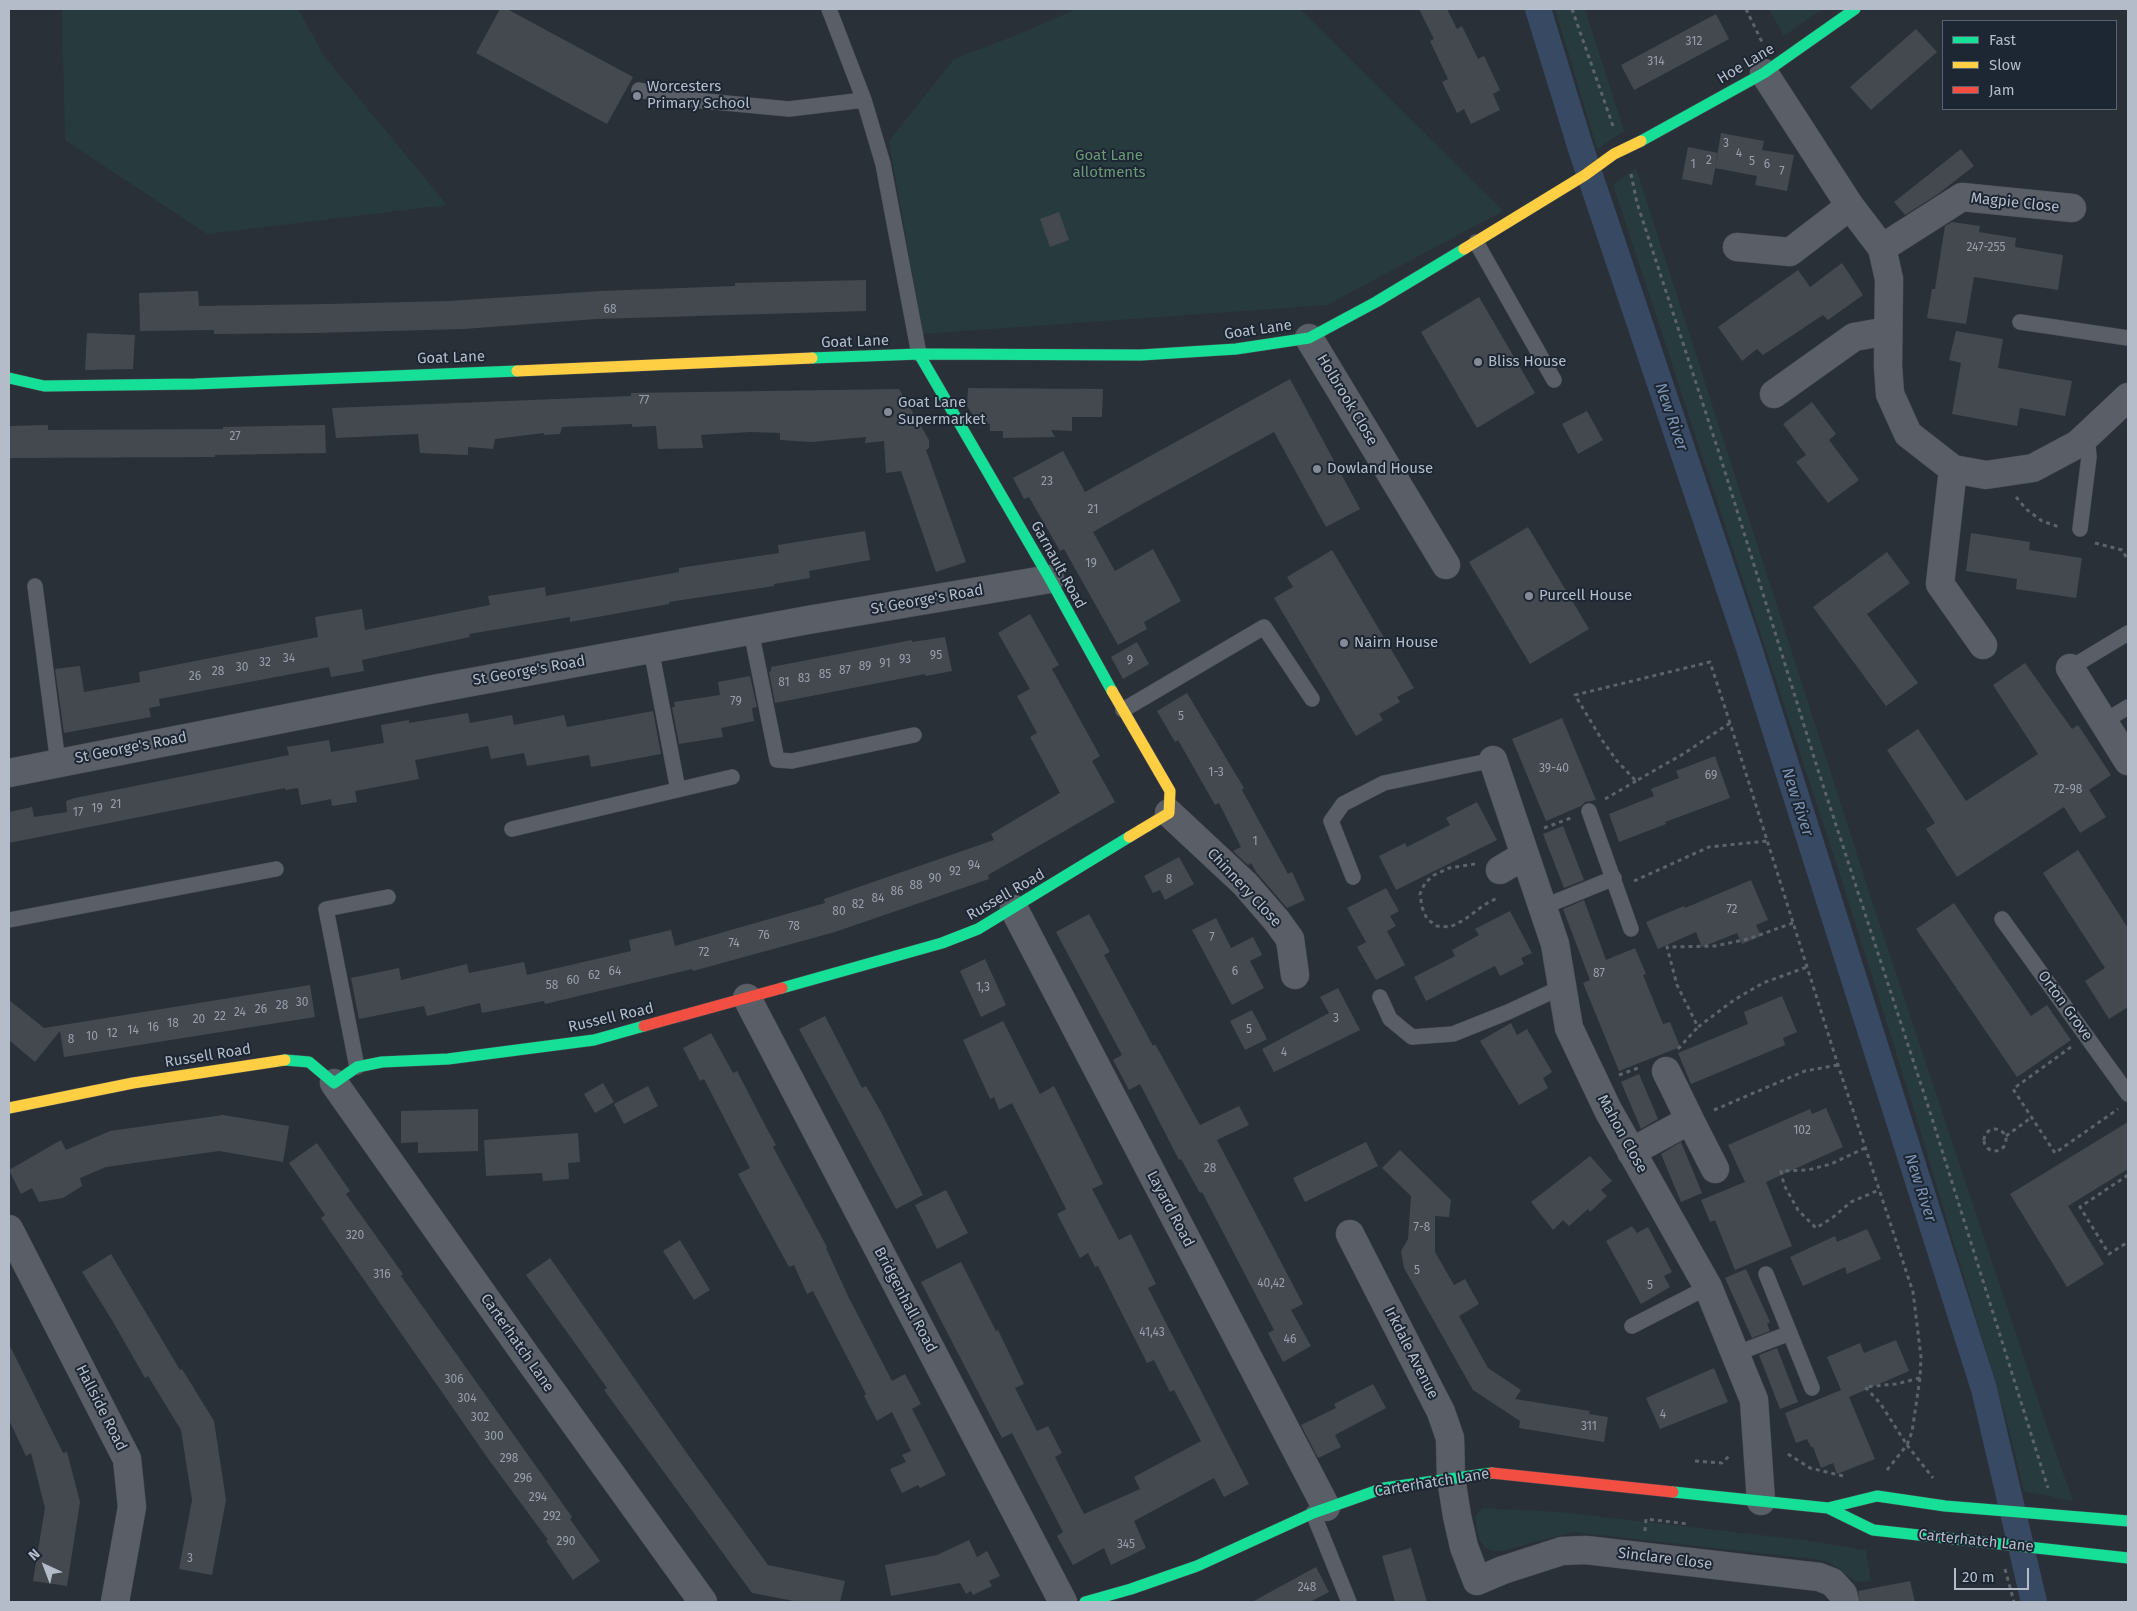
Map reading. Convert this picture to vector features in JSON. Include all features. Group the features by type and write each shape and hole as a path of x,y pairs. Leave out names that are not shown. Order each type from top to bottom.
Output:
{"street":[{"name":"Hoe Lane","path":"1648,138 1764,73 1855,9"},
{"path":"1764,73 1850,206 1882,248 1889,279 1890,394 1908,434 1953,469 1986,475 2033,468 2078,444 2128,397"},
{"name":"Goat Lane","path":"9,378 44,386 138,385 919,354 1140,354 1236,349 1309,338 1376,302 1476,242 1622,150 1648,138"},
{"name":"Magpie Close","path":"1882,248 1962,197 2072,208"},
{"path":"1737,247 1790,252 1850,206"},
{"path":"1774,394 1854,337 1888,331"},
{"name":"Holbrook Close","path":"1309,338 1446,565"},
{"name":"Garnault Road","path":"919,354 1050,578 1123,710 1170,802"},
{"path":"1953,469 1940,584 1983,644"},
{"name":"St George's Road","path":"9,773 434,689 1050,578"},
{"path":"2070,668 2128,761"},
{"name":"Mahon Close","path":"1493,760 1555,944 1569,1028 1608,1110 1708,1287 1754,1400 1762,1501"},
{"name":"Russell Road","path":"9,1108 133,1083 280,1060 309,1062 334,1083 357,1067 382,1062 448,1059 594,1040 942,943 978,930 1014,909 1170,802"},
{"name":"Chinnery Close","path":"1170,802 1277,921 1290,939 1295,974"},
{"path":"1489,867 1525,856"},
{"name":"Layard Road","path":"1014,909 1320,1510"},
{"name":"Bridgenhall Road","path":"747,998 1063,1602"},
{"path":"1666,1071 1715,1169"},
{"name":"Carterhatch Lane","path":"334,1083 521,1349 703,1602"},
{"path":"1631,1152 1690,1120"},
{"name":"Hallside Road","path":"9,1229 127,1459 132,1507 115,1602"},
{"name":"Irkdale Avenue","path":"1350,1234 1441,1412 1450,1438 1451,1478"},
{"name":"Carterhatch Lane","path":"1086,1602 1131,1589 1197,1566 1320,1510 1384,1488 1495,1473 1828,1508 1877,1496 1977,1509 2128,1521"},
{"name":"Sinclare Close","path":"1451,1478 1456,1516 1464,1548 1479,1592 1503,1570 1562,1551 1586,1550 1819,1577 1832,1582 1843,1594 1845,1602"},
{"name":"Carterhatch Lane","path":"1828,1508 1873,1530 2128,1558"}],"lane":[{"path":"829,9 864,100 883,164 919,354"},
{"path":"639,90 683,99 789,109 864,100"},
{"path":"1476,242 1554,380"},
{"path":"2020,322 2128,338"},
{"path":"2073,529 2089,458 2087,436"},
{"path":"35,586 58,763"},
{"path":"1123,710 1264,627 1312,699"},
{"path":"750,631 778,760 792,761 914,735"},
{"path":"2070,668 2128,633"},
{"path":"650,649 678,790"},
{"path":"2103,722 2128,707"},
{"path":"1353,877 1331,821 1343,804 1384,783 1493,760"},
{"path":"512,829 732,777"},
{"path":"1589,811 1631,929"},
{"path":"9,920 276,869"},
{"path":"1539,897 1615,883"},
{"path":"357,1067 326,908 388,897"},
{"name":"Orton Grove","path":"2002,919 2128,1094"},
{"path":"1380,997 1390,1019 1412,1037 1453,1034 1508,1012 1562,987"},
{"path":"1766,1274 1812,1388"},
{"path":"1632,1326 1708,1287"},
{"path":"1735,1354 1790,1333"},
{"path":"1320,1510 1349,1602"}],"path":[{"path":"1572,9 1616,132"},
{"path":"1746,9 1762,39 1764,73"},
{"path":"1630,172 1637,203 1720,456 1818,770 1932,1118 2042,1472"},
{"path":"1986,475 2013,494 2026,509 2042,521 2073,529"},
{"path":"2091,541 2122,550 2128,560"},
{"path":"1730,723 1636,781 1617,761 1575,696 1710,662 1730,723 1766,840 1793,923 1806,967 1913,1292 1921,1357 1920,1378 1912,1432 1907,1445 1881,1477"},
{"path":"1615,883 1709,846 1766,840"},
{"path":"1489,867 1449,868 1434,875 1425,883 1420,894 1422,907 1427,919 1437,926 1450,927 1498,898 1539,897"},
{"path":"1793,923 1748,938 1715,946 1666,947 1677,985 1698,1027 1734,1000 1763,983 1806,967"},
{"path":"2087,1036 2013,1089 2055,1153 2120,1108"},
{"path":"1690,1120 1805,1071 1838,1065"},
{"path":"2006,1136 2001,1131 1994,1129 1985,1135 1984,1143 1989,1150 1997,1152 2005,1146 2006,1136 2032,1118"},
{"path":"1865,1148 1831,1164 1808,1170 1781,1171 1784,1185 1798,1210 1816,1228 1832,1218 1851,1202 1879,1190"},
{"path":"2128,1175 2080,1207 2109,1254 2128,1242"},
{"path":"1920,1378 1896,1384 1864,1387 1880,1403 1907,1445 1938,1484"},
{"path":"1695,1461 1722,1463 1732,1453"},
{"path":"1788,1454 1810,1468 1846,1477"},
{"path":"1643,1557 1646,1519 1689,1524"},
{"path":"2005,1566 2005,1574 2014,1602"}],"green space":[{"path":"62,9 298,9 324,56 447,205 207,234 65,140"},
{"name":"Goat Lane allotments","path":"1076,9 1300,9 1503,211 1327,305 923,334 889,141 954,59 1022,33"},
{"path":"1555,9 1585,9 1624,131 1597,149"},
{"path":"1769,9 1822,9 1784,36"},
{"path":"1636,168 1875,910 2073,1501 2024,1491 2006,1418 1915,1113 1841,878 1613,185"},
{"path":"1483,1508 1560,1512 1803,1540 1866,1550 1871,1581 1856,1582 1829,1562 1814,1559 1573,1532 1502,1551 1493,1551 1486,1548 1479,1540 1475,1518"}],"building":[{"path":"500,9 507,9 633,77 607,124 476,53"},
{"path":"1419,9 1447,9 1457,29 1462,26 1478,59 1484,56 1500,90 1493,94 1500,110 1471,124 1464,109 1457,113 1442,82 1448,79 1430,41 1434,39"},
{"path":"1716,14 1729,39 1634,90 1621,65"},
{"path":"1916,29 1937,52 1871,110 1850,87"},
{"path":"1721,133 1764,141 1762,150 1794,155 1787,191 1755,185 1757,176 1715,168"},
{"path":"1688,147 1718,153 1712,185 1682,179"},
{"path":"1961,149 1974,166 1938,194 1905,215 1894,202"},
{"path":"1059,212 1069,240 1050,247 1040,219"},
{"path":"1952,222 1980,226 1979,232 2016,238 2015,247 2063,255 2058,290 1974,277 1966,324 1927,318 1932,289 1935,289 1945,226"},
{"path":"1842,263 1863,295 1828,320 1823,315 1763,355 1757,349 1742,361 1718,327 1798,270 1810,287"},
{"path":"866,280 866,311 596,319 464,329 214,334 214,330 140,331 139,293 198,291 199,306 327,304 448,301 601,291 735,286 735,283"},
{"name":"Bliss House","path":"1479,297 1535,393 1477,428 1421,332"},
{"path":"1956,331 2003,339 1998,368 2072,381 2065,416 2020,408 2017,426 1952,414 1961,363 1949,360"},
{"path":"87,333 135,335 133,369 85,370"},
{"path":"1290,379 1360,509 1326,527 1274,432 1144,503 1093,532 1115,571 1153,549 1181,601 1144,622 1147,629 1118,645 1064,549 1060,551 1029,497 1024,499 1013,478 1063,451 1085,492"},
{"path":"968,388 1103,389 1102,417 1072,417 1072,431 1051,430 1055,437 1003,438 1003,431 990,431 990,424 978,423 967,406"},
{"path":"899,389 929,440 929,448 926,450 966,562 936,572 901,471 886,473 884,441 865,443 866,437 811,442 780,440 780,433 750,432 701,435 703,448 658,449 656,426 632,427 632,424 562,427 560,434 544,435 544,433 495,439 493,449 468,447 468,455 420,453 418,434 336,438 332,408 631,396 631,393"},
{"path":"1812,402 1836,434 1829,440 1859,480 1828,503 1796,462 1806,455 1783,424"},
{"path":"1587,411 1603,440 1578,454 1562,424"},
{"path":"48,425 48,430 223,429 223,427 325,425 326,453 215,455 215,457 9,458 9,426"},
{"name":"Purcell House","path":"1528,527 1589,629 1530,664 1469,562"},
{"path":"865,531 870,560 809,571 810,578 774,584 774,586 669,602 669,604 570,622 570,617 469,634 470,637 362,660 364,671 331,677 329,667 159,699 160,706 149,708 151,717 64,733 55,669 80,666 84,692 140,682 139,672 318,637 315,617 362,609 365,630 490,605 488,596 545,587 546,596 679,572 679,568 779,553 778,545"},
{"path":"1971,533 2030,542 2029,550 2082,558 2076,598 2016,589 2017,579 1966,571"},
{"name":"Nairn House","path":"1332,550 1414,688 1397,697 1400,702 1379,714 1383,720 1356,736 1274,598 1293,587 1287,577"},
{"path":"1887,552 1910,583 1867,614 1918,683 1886,706 1813,607"},
{"path":"1030,614 1059,665 1052,669 1100,756 1092,761 1115,802 988,875 989,879 835,932 693,971 692,969 545,1004 544,1001 482,1013 480,1003 427,1016 424,1006 359,1019 351,978 399,968 401,980 467,964 469,973 524,962 527,975 631,951 629,940 671,930 675,946 825,903 824,899 994,840 991,834 1060,793 1030,737 1037,733 1017,696 1030,689 998,633"},
{"path":"945,637 952,671 926,676 925,674 775,703 769,672 771,667 912,640 912,642"},
{"path":"1137,642 1149,664 1123,679 1111,657"},
{"path":"2025,663 2072,729 2078,725 2111,775 2089,790 2106,817 2080,833 2064,807 1957,877 1926,829 1935,823 1887,750 1918,729 1966,801 2038,754 1993,685"},
{"path":"750,676 757,707 752,708 754,721 721,728 723,737 679,744 672,707 675,707 674,702 720,695 718,682"},
{"path":"1187,693 1244,788 1242,790 1288,874 1292,872 1305,900 1287,908 1256,872 1251,863 1248,865 1233,851 1241,847 1219,803 1215,805 1178,740 1175,742 1157,711"},
{"path":"653,711 661,754 591,767 589,755 527,766 524,753 491,759 488,746 415,760 419,779 355,791 357,802 332,806 331,799 301,805 298,788 285,790 285,788 9,843 9,812 32,807 34,817 67,812 66,801 75,798 289,755 287,747 329,740 331,752 384,743 381,725 409,720 409,723 468,713 470,723 512,715 514,725 564,715 567,727"},
{"path":"1562,718 1596,800 1585,802 1581,806 1546,821 1512,739"},
{"path":"1715,756 1730,798 1665,822 1666,824 1619,842 1609,814 1654,796 1651,789 1679,778 1676,771"},
{"path":"1477,802 1497,840 1396,890 1379,856 1405,843 1407,847 1450,825 1446,818"},
{"path":"1563,826 1584,880 1564,888 1543,834"},
{"path":"2078,850 2128,928 2128,1007 2109,1019 2085,981 2105,968 2043,873"},
{"path":"1179,857 1194,884 1165,900 1160,890 1153,893 1144,876"},
{"path":"1751,880 1768,920 1756,925 1761,936 1742,944 1737,933 1702,947 1696,932 1658,949 1646,922"},
{"path":"1386,888 1399,911 1390,916 1396,926 1387,931 1405,965 1376,980 1357,947 1366,942 1347,908"},
{"path":"1584,900 1606,960 1635,948 1646,974 1643,975 1663,1024 1670,1022 1680,1047 1619,1071 1583,983 1590,980 1563,909"},
{"path":"1954,903 2031,1016 2047,1005 2071,1040 2017,1077 1916,929"},
{"path":"1510,911 1532,953 1521,958 1524,964 1500,976 1495,966 1426,1001 1414,977 1455,956 1452,950 1479,935 1475,929"},
{"path":"1089,914 1110,952 1104,955 1153,1046 1155,1044 1200,1125 1239,1106 1249,1125 1217,1140 1303,1304 1291,1310 1311,1346 1283,1362 1268,1333 1274,1330 1202,1192 1200,1193 1181,1159 1179,1160 1140,1084 1129,1090 1113,1060 1122,1055 1056,932"},
{"path":"1216,918 1231,948 1253,937 1262,955 1250,961 1264,988 1232,1005 1192,930"},
{"path":"985,959 1006,1005 981,1017 960,971"},
{"path":"310,985 315,1017 64,1057 60,1031 35,1062 9,1040 9,1000 44,1028"},
{"path":"1338,988 1360,1030 1274,1072 1262,1049 1329,1013 1320,997"},
{"path":"1782,996 1797,1032 1783,1038 1785,1045 1691,1084 1678,1053 1748,1024 1744,1012"},
{"path":"1252,1010 1267,1039 1245,1050 1230,1021"},
{"path":"825,1016 862,1088 866,1086 881,1112 923,1195 896,1209 799,1029"},
{"path":"1003,1021 1040,1094 1054,1086 1103,1184 1092,1189 1119,1240 1131,1234 1156,1284 1148,1288 1249,1484 1224,1497 1214,1478 1134,1521 1146,1548 1111,1565 1104,1548 1073,1565 1057,1536 1063,1532 1012,1433 1002,1438 921,1282 961,1262 996,1331 998,1330 1024,1384 1015,1388 1037,1431 1048,1426 1062,1453 1055,1457 1084,1514 1140,1489 1134,1477 1201,1441 1174,1390 1170,1392 1154,1360 1147,1363 1098,1266 1095,1267 1088,1253 1080,1258 1057,1214 1066,1209 1012,1103 999,1110 994,1097 990,1099 963,1040"},
{"path":"1511,1023 1517,1035 1527,1029 1552,1072 1543,1078 1548,1088 1519,1105 1480,1041"},
{"path":"711,1033 733,1073 737,1071 776,1145 773,1147 827,1247 848,1296 892,1381 905,1374 921,1404 912,1409 946,1475 920,1488 918,1485 902,1493 890,1469 906,1462 902,1455 911,1451 892,1412 877,1421 864,1396 866,1394 813,1291 807,1294 794,1265 789,1267 738,1174 750,1168 704,1079 700,1081 683,1048"},
{"path":"1639,1074 1658,1119 1641,1129 1621,1082"},
{"path":"603,1083 614,1102 595,1113 584,1094"},
{"path":"648,1086 658,1106 624,1124 614,1104"},
{"path":"1826,1108 1843,1147 1766,1182 1792,1246 1735,1270 1715,1220 1710,1222 1701,1200 1745,1182 1728,1145 1810,1109 1812,1114"},
{"path":"478,1109 478,1151 418,1153 418,1142 401,1143 401,1111"},
{"path":"223,1115 289,1126 283,1162 219,1151 106,1167 80,1178 82,1186 63,1198 39,1202 32,1188 21,1194 9,1170 61,1140 66,1150 110,1131"},
{"path":"2128,1122 2128,1169 2068,1206 2104,1264 2067,1287 2010,1194"},
{"path":"578,1133 580,1162 568,1163 569,1179 543,1181 542,1173 486,1176 484,1140"},
{"path":"1366,1142 1378,1166 1305,1202 1293,1178"},
{"path":"1681,1142 1702,1193 1681,1202 1661,1154"},
{"path":"317,1143 350,1191 346,1194 403,1274 401,1276 572,1517 570,1519 600,1561 573,1580 546,1541 548,1540 489,1460 321,1218 325,1215 289,1163"},
{"path":"1400,1150 1451,1200 1449,1217 1435,1216 1435,1252 1454,1285 1465,1279 1479,1304 1459,1316 1488,1368 1521,1390 1515,1399 1590,1411 1589,1414 1608,1417 1604,1442 1519,1428 1520,1421 1473,1390 1404,1268 1401,1251 1408,1239 1411,1196 1382,1168"},
{"path":"1590,1156 1612,1181 1601,1190 1607,1196 1590,1212 1588,1209 1569,1226 1563,1220 1553,1230 1531,1202"},
{"path":"946,1190 968,1233 937,1249 915,1205"},
{"path":"1632,1226 1637,1233 1648,1227 1672,1272 1664,1276 1670,1287 1641,1304 1606,1241"},
{"path":"1867,1229 1881,1259 1847,1274 1845,1267 1803,1286 1790,1257 1835,1236 1837,1242"},
{"path":"680,1240 710,1290 694,1300 663,1251"},
{"path":"111,1254 180,1370 182,1369 214,1421 226,1500 212,1575 179,1569 192,1500 181,1430 148,1376 145,1378 82,1272"},
{"path":"550,1258 768,1565 845,1581 840,1602 799,1602 752,1593 604,1390 607,1388 526,1275"},
{"path":"1746,1269 1770,1322 1767,1324 1770,1331 1752,1338 1725,1278"},
{"path":"1896,1340 1909,1371 1849,1397 1875,1459 1837,1474 1833,1463 1821,1468 1813,1447 1811,1447 1807,1439 1796,1443 1785,1413 1841,1390 1827,1357 1860,1343 1864,1353"},
{"path":"9,1344 63,1453 67,1452 80,1502 67,1586 33,1581 45,1508 31,1453 26,1456 9,1420"},
{"path":"1777,1348 1798,1402 1780,1409 1759,1355"},
{"path":"1714,1368 1728,1402 1660,1429 1646,1398"},
{"path":"1373,1384 1386,1408 1335,1435 1341,1447 1318,1458 1301,1425 1336,1408 1334,1404"},
{"path":"969,1540 977,1557 987,1551 1000,1576 989,1581 992,1586 973,1595 971,1591 966,1594 960,1583 891,1596 885,1565 937,1555"},
{"path":"1411,1548 1427,1602 1395,1602 1382,1556"},
{"path":"1316,1567 1329,1592 1310,1602 1252,1602"},
{"path":"1910,1581 1915,1602 1860,1602 1858,1591"}],"waterway":[{"name":"New River","path":"1538,9 1581,149 1749,648 1984,1389 2034,1602"}],"traffic: fast":[{"path":"1641,141 1764,73 1855,9"},
{"path":"812,358 919,354 1141,355 1236,349 1309,338 1376,302 1464,249"},
{"path":"919,354 1050,579 1112,691"},
{"path":"9,378 44,386 195,384 517,371"},
{"path":"782,988 942,943 978,929 1129,837"},
{"path":"285,1060 309,1062 334,1083 357,1067 382,1062 448,1059 594,1040 644,1026"},
{"path":"1085,1602 1131,1589 1197,1566 1313,1513 1384,1488 1492,1473"},
{"path":"1673,1492 1828,1508 1877,1496 1945,1506 2128,1521"},
{"path":"1828,1508 1873,1530 2128,1558"}],"traffic: slow":[{"path":"1464,249 1585,175 1614,154 1641,141"},
{"path":"517,371 812,358"},
{"path":"1112,691 1170,791 1169,813 1129,837"},
{"path":"9,1108 133,1083 285,1060"}],"traffic: jam":[{"path":"644,1026 782,988"},
{"path":"1492,1473 1673,1492"}],"place":[{"name":"Worcesters Primary School","path":"637,96"},
{"name":"Bliss House","path":"1478,362"},
{"name":"Goat Lane Supermarket","path":"888,412"},
{"name":"Dowland House","path":"1317,469"},
{"name":"Purcell House","path":"1529,596"},
{"name":"Nairn House","path":"1344,643"}]}
